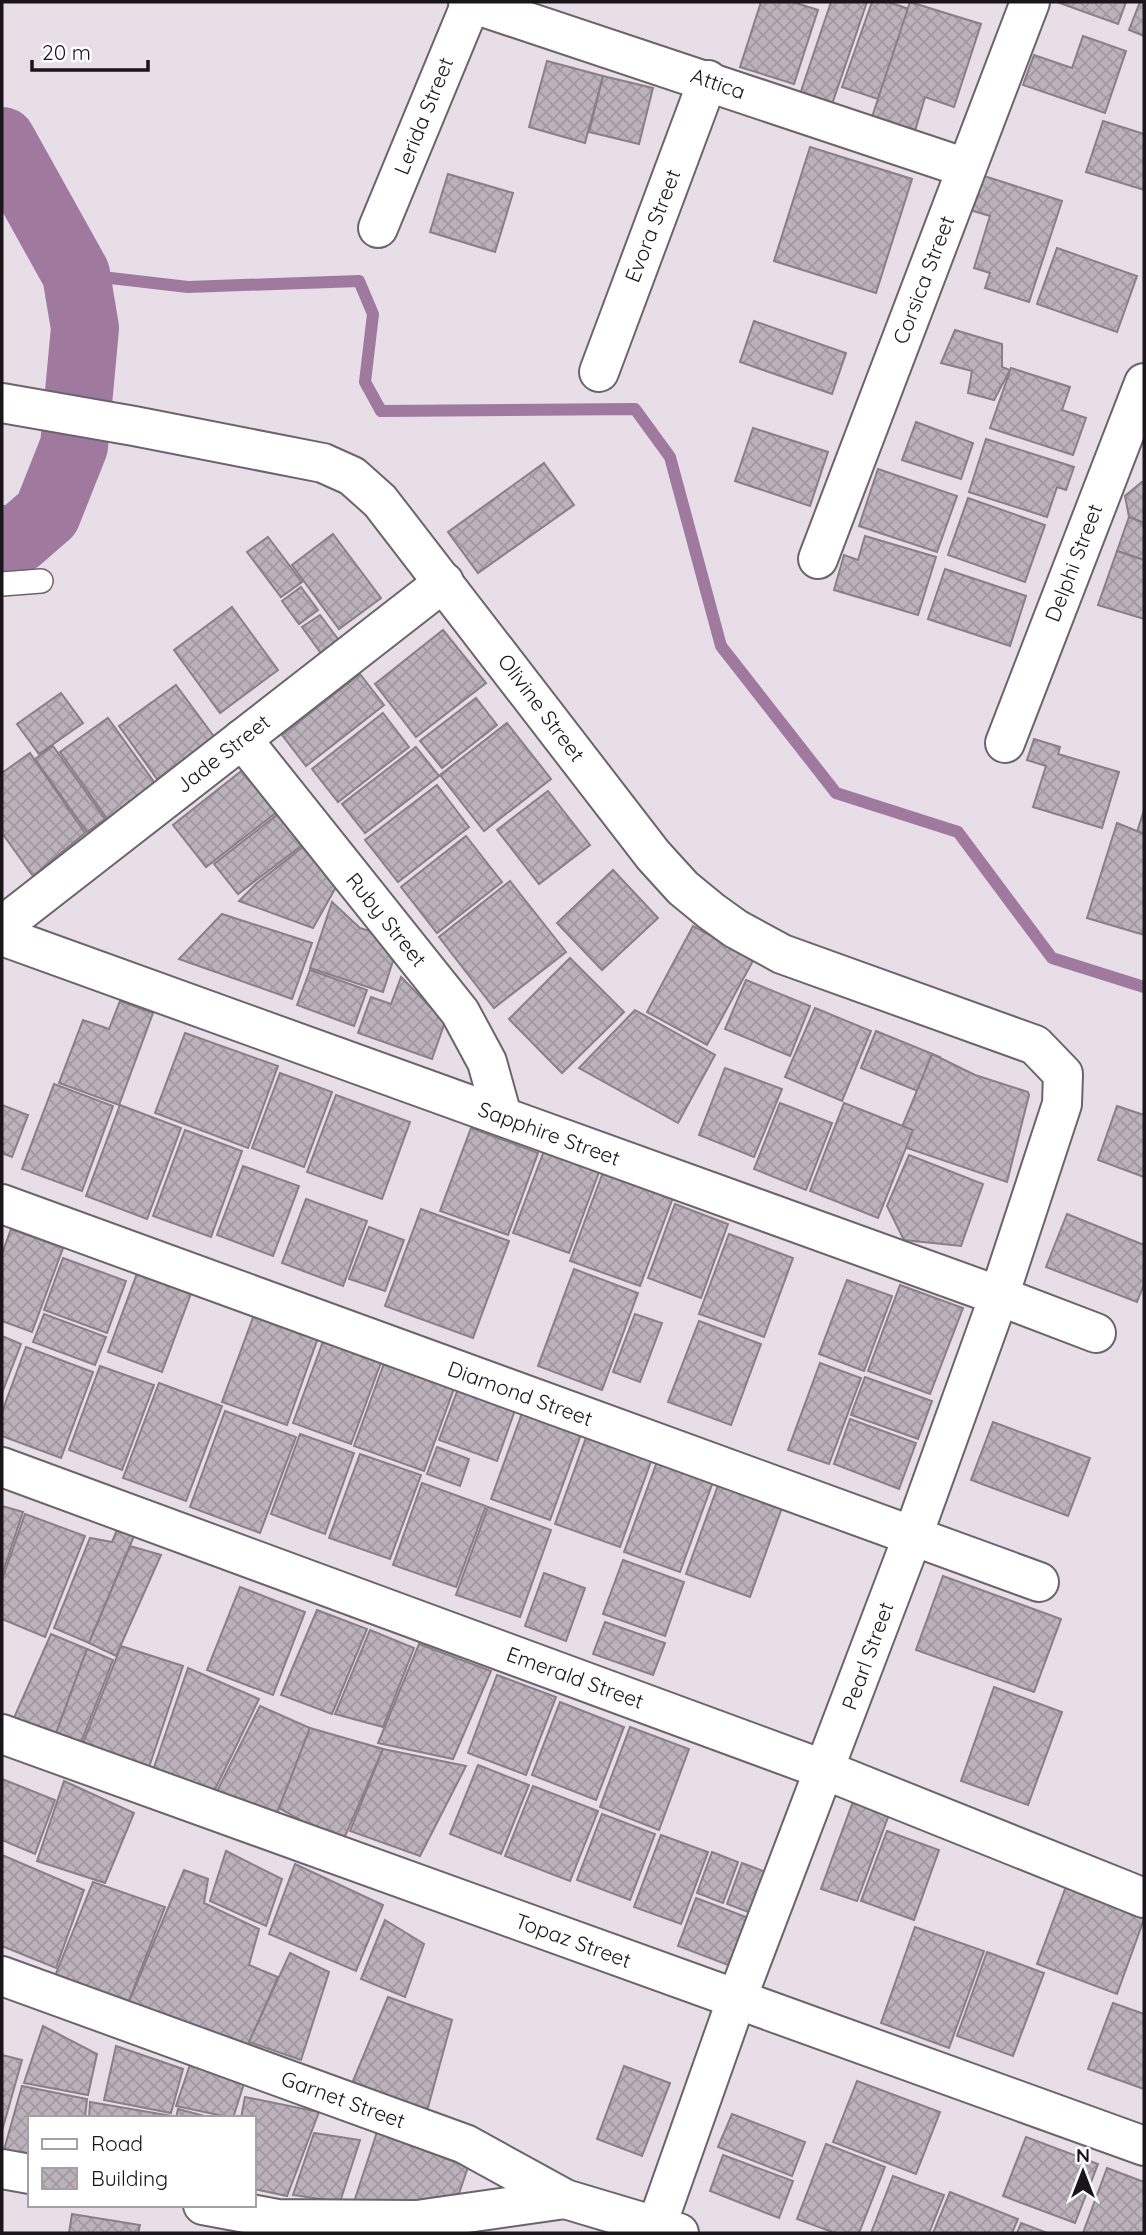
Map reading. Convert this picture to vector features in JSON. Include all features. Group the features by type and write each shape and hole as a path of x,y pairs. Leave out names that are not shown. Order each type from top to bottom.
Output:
{"street":[{"name":"Attica","path":"470,2 966,168"},
{"name":"Lerida Street","path":"378,229 470,2"},
{"name":"Corsica Street","path":"818,559 1030,2"},
{"name":"Evora Street","path":"599,372 708,80"},
{"name":"Delphi Street","path":"1005,743 1144,383"},
{"name":"Olivine Street","path":"2,403 323,463 352,476 380,501 653,855 682,888 736,929 782,954 1035,1045 1063,1074"},
{"name":"Jade Street","path":"2,926 444,582"},
{"name":"Ruby Street","path":"242,739 460,1012 487,1062 502,1116"},
{"name":"Sapphire Street","path":"2,936 1096,1333"},
{"name":"Pearl Street","path":"663,2231 736,2001 912,1538 999,1296 1062,1104 1063,1074"},
{"name":"Diamond Street","path":"2,1204 912,1538 1039,1582"},
{"name":"Emerald Street","path":"2,1467 825,1770 1144,1898"},
{"name":"Topaz Street","path":"2,1734 1144,2147"},
{"name":"Garnet Street","path":"2,1976 464,2144 565,2199 663,2231"},
{"path":"2,2169 28,2174"},
{"path":"213,2207 278,2219 417,2220 565,2199"}],"lane":[{"path":"2,584 41,581"}],"building":[{"path":"761,2 793,2 818,10 794,84 740,67"},
{"path":"831,2 867,2 830,110 798,100"},
{"path":"872,2 888,2 909,9 878,99 842,87"},
{"path":"910,2 981,24 954,107 925,97 915,131 872,117"},
{"path":"1057,2 1126,2 1118,24"},
{"path":"1140,2 1144,2 1144,36 1129,30"},
{"path":"1083,36 1126,51 1105,113 1023,85 1034,55 1072,68"},
{"path":"547,61 603,76 585,143 529,127"},
{"path":"603,76 653,88 639,144 589,132"},
{"path":"1103,121 1144,134 1144,190 1086,172"},
{"path":"810,147 912,179 876,293 774,261"},
{"path":"448,174 513,193 495,252 430,232"},
{"path":"981,175 1062,201 1029,302 985,288 990,273 974,268 990,216 970,210"},
{"path":"1057,248 1137,276 1117,332 1037,304"},
{"path":"754,321 846,353 832,394 740,362"},
{"path":"955,330 1002,344 1002,367 1010,370 994,400 968,393 972,371 941,363"},
{"path":"1011,368 1070,387 1062,410 1086,418 1073,455 990,428"},
{"path":"916,422 973,443 961,479 902,460"},
{"path":"753,428 828,452 810,506 735,481"},
{"path":"986,439 1074,467 1066,490 1057,487 1047,517 969,492"},
{"path":"544,463 574,505 478,573 448,532"},
{"path":"878,469 957,496 937,552 859,526"},
{"path":"1142,482 1144,523 1129,517 1125,496"},
{"path":"968,498 1045,525 1025,582 948,555"},
{"path":"1129,517 1144,523 1144,560 1117,551"},
{"path":"333,534 381,598 339,629 292,565"},
{"path":"865,536 936,557 918,615 834,590 844,555 858,560"},
{"path":"268,537 302,582 281,597 247,552"},
{"path":"1117,551 1144,560 1144,619 1098,605"},
{"path":"945,569 1026,596 1010,646 928,619"},
{"path":"301,587 318,610 299,624 282,601"},
{"path":"232,607 278,670 220,713 174,650"},
{"path":"320,615 341,643 323,656 302,627"},
{"path":"443,630 486,683 416,737 375,684"},
{"path":"360,674 384,705 306,766 282,735"},
{"path":"176,685 215,738 157,779 119,726"},
{"path":"61,693 83,723 39,754 17,724"},
{"path":"476,698 497,725 442,768 420,741"},
{"path":"383,713 409,747 338,802 312,769"},
{"path":"108,718 157,786 108,820 60,752"},
{"path":"507,723 551,779 484,831 440,775"},
{"path":"1034,739 1060,747 1058,754 1119,772 1102,828 1033,807 1046,766 1027,760"},
{"path":"53,746 105,819 87,832 35,759"},
{"path":"416,747 439,776 365,833 342,804"},
{"path":"30,753 85,833 33,876 2,833 2,773"},
{"path":"249,765 282,808 206,867 173,825"},
{"path":"437,785 469,827 398,882 365,840"},
{"path":"548,791 590,845 539,884 497,830"},
{"path":"1144,810 1144,834 1137,832"},
{"path":"282,811 306,842 238,894 214,864"},
{"path":"1117,823 1144,834 1144,935 1087,918"},
{"path":"466,836 502,882 437,933 401,887"},
{"path":"304,846 336,887 313,928 239,901 257,883"},
{"path":"613,870 658,918 602,970 557,923"},
{"path":"510,881 566,952 494,1008 439,937"},
{"path":"332,902 360,928 376,933 393,961 383,992 310,968"},
{"path":"222,914 312,943 292,999 179,959"},
{"path":"693,926 754,959 707,1045 647,1012"},
{"path":"570,958 624,1012 562,1073 509,1019"},
{"path":"310,970 367,990 354,1026 297,1005"},
{"path":"401,977 445,1022 432,1059 358,1033 371,997 391,1004"},
{"path":"746,980 810,1006 790,1056 725,1029"},
{"path":"120,1001 153,1013 119,1105 59,1083 83,1020 109,1029"},
{"path":"815,1008 871,1031 842,1101 785,1077"},
{"path":"635,1010 715,1055 678,1123 579,1068"},
{"path":"876,1031 940,1057 925,1094 861,1068"},
{"path":"185,1033 278,1066 248,1148 155,1113"},
{"path":"932,1054 975,1075 1028,1092 1007,1182 895,1144"},
{"path":"725,1068 782,1089 754,1157 699,1135"},
{"path":"280,1073 332,1092 304,1167 252,1148"},
{"path":"54,1084 113,1106 82,1191 22,1169"},
{"path":"336,1095 410,1122 382,1199 307,1172"},
{"path":"780,1103 832,1123 806,1190 754,1169"},
{"path":"844,1103 913,1130 878,1218 810,1191"},
{"path":"2,1105 28,1115 12,1157 2,1153"},
{"path":"120,1105 181,1128 147,1219 86,1196"},
{"path":"1117,1106 1144,1115 1144,1177 1098,1160"},
{"path":"471,1128 538,1153 508,1235 440,1211"},
{"path":"185,1130 242,1151 211,1237 153,1216"},
{"path":"544,1151 599,1172 569,1253 513,1233"},
{"path":"909,1155 983,1184 961,1246 904,1240 887,1206"},
{"path":"243,1166 299,1186 273,1256 217,1235"},
{"path":"605,1167 675,1192 640,1286 570,1261"},
{"path":"306,1199 367,1221 343,1286 282,1263"},
{"path":"675,1204 728,1224 701,1298 648,1278"},
{"path":"421,1209 509,1241 473,1338 385,1306"},
{"path":"1067,1214 1144,1245 1144,1284 1137,1302 1046,1267"},
{"path":"369,1227 404,1240 385,1291 349,1279"},
{"path":"11,1229 63,1248 32,1332 2,1321 2,1254"},
{"path":"729,1234 793,1258 764,1337 699,1314"},
{"path":"63,1258 126,1281 107,1333 44,1310"},
{"path":"139,1268 193,1288 162,1372 108,1352"},
{"path":"574,1269 638,1293 602,1390 538,1366"},
{"path":"847,1280 892,1296 864,1371 819,1354"},
{"path":"900,1285 963,1308 930,1394 868,1371"},
{"path":"255,1312 319,1335 287,1425 222,1402"},
{"path":"44,1314 106,1337 95,1365 33,1342"},
{"path":"635,1314 662,1323 640,1382 613,1372"},
{"path":"699,1321 761,1344 731,1425 668,1402"},
{"path":"2,1336 21,1344 2,1393"},
{"path":"325,1336 383,1357 351,1444 293,1423"},
{"path":"26,1347 93,1372 61,1458 2,1436 2,1412"},
{"path":"386,1358 456,1383 424,1471 354,1446"},
{"path":"820,1363 861,1378 829,1464 788,1450"},
{"path":"100,1366 154,1385 122,1470 69,1450"},
{"path":"865,1377 932,1401 918,1439 851,1415"},
{"path":"159,1383 222,1406 186,1501 123,1478"},
{"path":"458,1389 515,1410 497,1461 439,1440"},
{"path":"525,1405 584,1426 550,1520 491,1499"},
{"path":"225,1411 296,1437 260,1533 190,1507"},
{"path":"850,1419 916,1443 899,1489 834,1464"},
{"path":"993,1422 1090,1458 1068,1516 971,1480"},
{"path":"588,1432 653,1456 620,1547 555,1524"},
{"path":"300,1434 354,1453 325,1534 271,1514"},
{"path":"437,1447 469,1459 460,1486 427,1474"},
{"path":"360,1454 421,1475 390,1559 329,1538"},
{"path":"658,1459 714,1479 680,1572 624,1552"},
{"path":"721,1477 785,1499 750,1597 686,1574"},
{"path":"422,1483 486,1506 456,1587 393,1565"},
{"path":"2,1506 23,1512 2,1575"},
{"path":"488,1507 551,1530 520,1617 456,1595"},
{"path":"25,1514 85,1536 45,1637 2,1619 2,1580"},
{"path":"119,1525 134,1536 89,1643 54,1628 90,1538 112,1542"},
{"path":"130,1546 161,1555 116,1656 89,1643"},
{"path":"623,1560 684,1582 665,1636 603,1614"},
{"path":"544,1573 585,1588 566,1641 525,1626"},
{"path":"943,1576 1061,1619 1034,1692 916,1650"},
{"path":"240,1587 305,1612 273,1695 207,1670"},
{"path":"317,1610 367,1629 332,1714 281,1695"},
{"path":"605,1622 665,1643 653,1675 593,1654"},
{"path":"370,1630 414,1648 383,1727 335,1714"},
{"path":"51,1634 87,1649 54,1739 13,1720"},
{"path":"419,1644 491,1671 453,1759 378,1743"},
{"path":"121,1646 183,1666 145,1779 80,1751"},
{"path":"87,1649 113,1660 77,1753 54,1739"},
{"path":"188,1668 259,1699 209,1802 151,1776"},
{"path":"497,1675 556,1697 526,1775 468,1753"},
{"path":"994,1687 1062,1712 1028,1805 961,1781"},
{"path":"560,1702 624,1727 596,1800 532,1775"},
{"path":"260,1706 310,1728 273,1824 212,1801"},
{"path":"630,1727 689,1749 659,1830 600,1807"},
{"path":"310,1728 383,1749 342,1843 279,1808"},
{"path":"383,1749 466,1766 420,1856 350,1831"},
{"path":"478,1765 529,1785 501,1854 450,1834"},
{"path":"2,1779 55,1800 35,1854 2,1840"},
{"path":"64,1781 134,1813 105,1883 37,1861"},
{"path":"533,1786 598,1811 570,1881 505,1856"},
{"path":"855,1796 891,1809 857,1901 821,1889"},
{"path":"602,1814 655,1834 630,1900 577,1880"},
{"path":"887,1831 939,1850 914,1920 861,1901"},
{"path":"661,1835 708,1852 681,1924 634,1907"},
{"path":"226,1851 282,1879 266,1926 210,1901"},
{"path":"712,1852 738,1862 723,1903 697,1893"},
{"path":"2,1855 84,1890 56,1968 2,1946"},
{"path":"742,1863 774,1875 759,1916 727,1904"},
{"path":"295,1864 383,1905 356,1971 269,1934"},
{"path":"184,1870 208,1879 204,1903 259,1929 249,1965 278,1977 245,2052 125,2011"},
{"path":"93,1882 165,1907 125,2011 51,1986"},
{"path":"1067,1884 1144,1912 1144,1919 1117,1994 1037,1964"},
{"path":"696,1898 754,1920 736,1968 678,1946"},
{"path":"385,1920 424,1944 405,1997 361,1979"},
{"path":"915,1927 984,1951 949,2048 881,2023"},
{"path":"987,1952 1044,1973 1013,2056 957,2036"},
{"path":"290,1953 329,1972 301,2060 249,2042"},
{"path":"388,1997 452,2020 424,2122 348,2093"},
{"path":"1113,2003 1144,2014 1144,2089 1088,2069"},
{"path":"43,2026 97,2054 88,2095 24,2083"},
{"path":"116,2046 183,2069 171,2113 104,2100"},
{"path":"2,2055 22,2060 2,2131"},
{"path":"192,2059 247,2074 234,2116 176,2106"},
{"path":"624,2066 670,2083 642,2156 597,2139"},
{"path":"857,2081 940,2112 916,2174 833,2142"},
{"path":"22,2086 87,2099 85,2116 28,2116 28,2161 2,2157"},
{"path":"245,2097 319,2112 287,2196 256,2189 256,2116 241,2116"},
{"path":"90,2102 172,2116 89,2116"},
{"path":"178,2109 204,2116 176,2116"},
{"path":"732,2114 805,2142 792,2176 718,2147"},
{"path":"377,2132 468,2167 455,2205 353,2205"},
{"path":"314,2133 360,2140 340,2202 293,2195"},
{"path":"1026,2137 1098,2164 1075,2223 1003,2196"},
{"path":"826,2144 885,2167 859,2233 835,2233 797,2219"},
{"path":"723,2155 793,2181 779,2218 710,2191"},
{"path":"1107,2168 1144,2182 1144,2233 1083,2233"},
{"path":"893,2176 944,2195 929,2233 871,2233"},
{"path":"950,2192 1018,2219 1012,2233 933,2233"},
{"path":"72,2214 140,2225 138,2233 69,2233"},
{"path":"1021,2223 1047,2233 1017,2233"}],"waterway":[{"path":"2,141 76,274 85,328 74,446 47,514 17,540 2,539"},
{"path":"76,274 188,287 359,281 373,314 365,382 381,411 635,409 670,457 721,646 836,793 958,832 1052,958 1144,987"}]}
